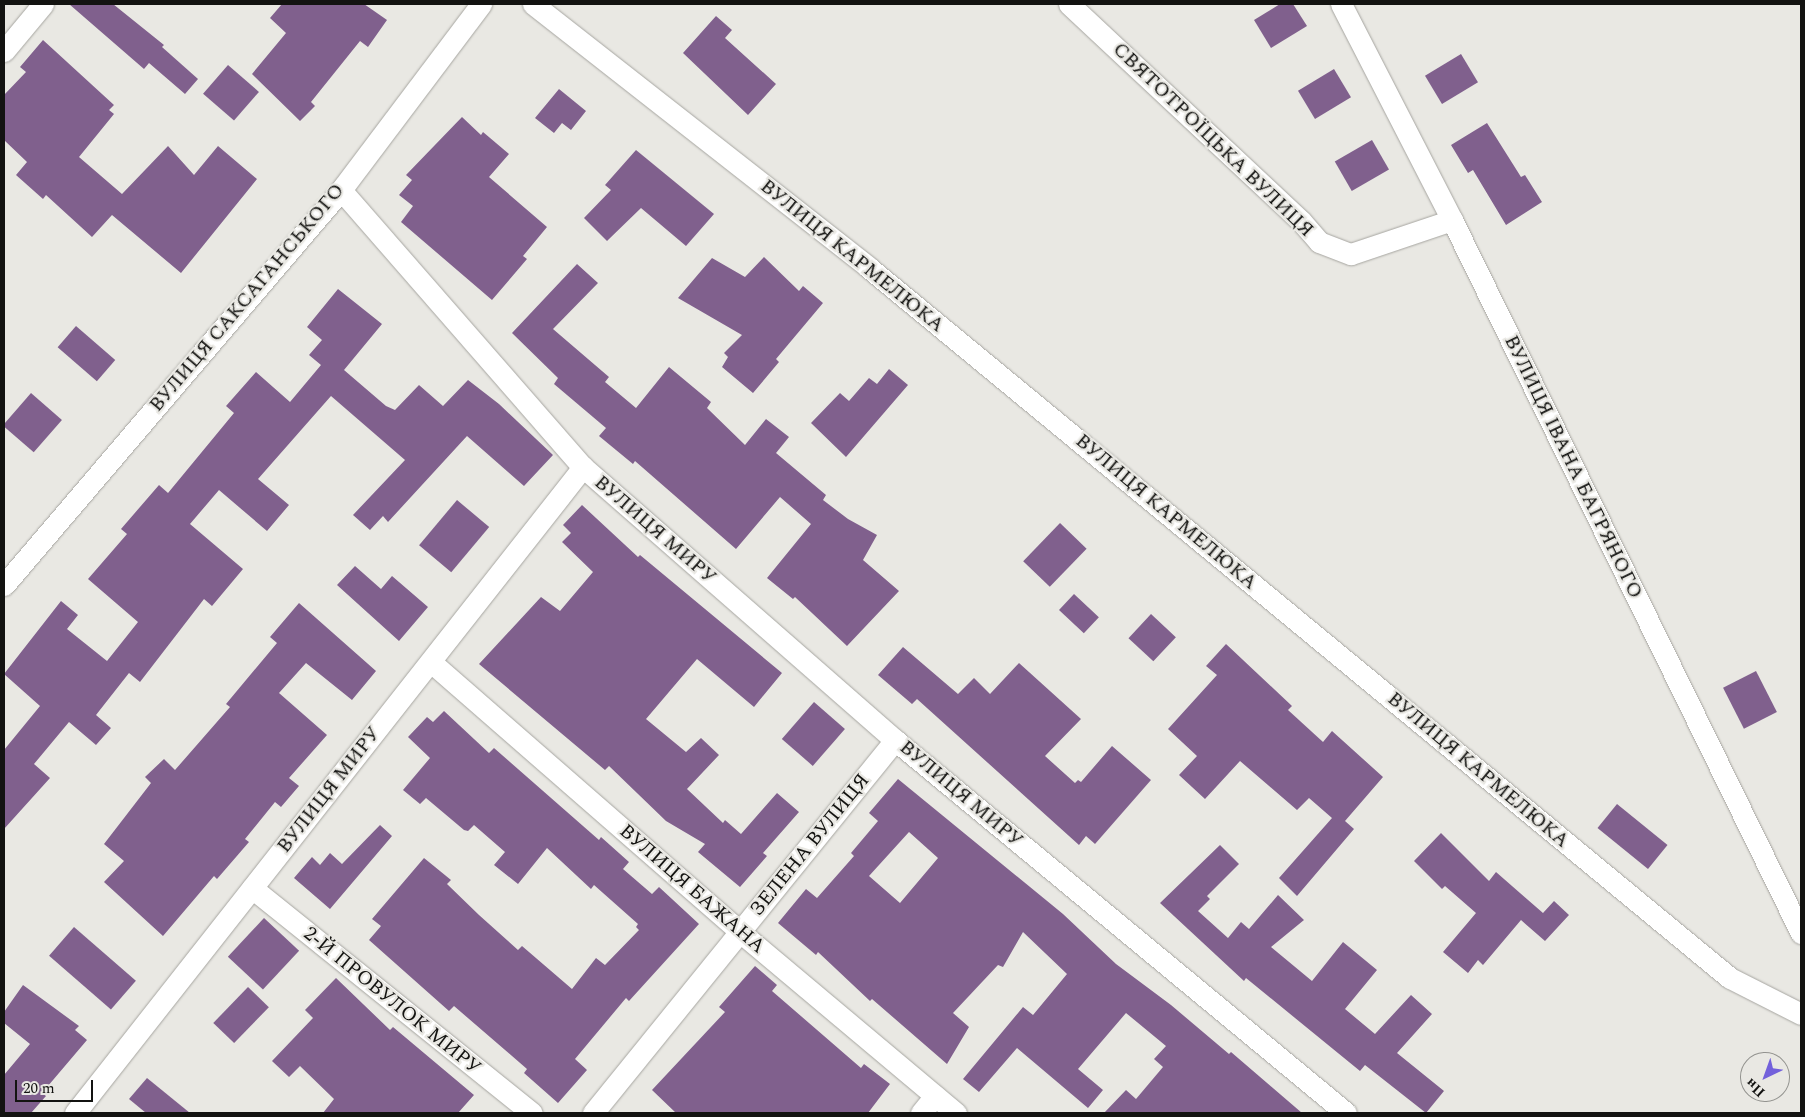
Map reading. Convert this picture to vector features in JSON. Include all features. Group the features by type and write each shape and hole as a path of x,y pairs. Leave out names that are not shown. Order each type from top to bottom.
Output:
{"street":[{"path":"4,51 43,4"},
{"name":"ВУЛИЦЯ САКСАГАНСЬКОГО","path":"4,584 341,190 481,4"},
{"name":"ВУЛИЦЯ КАРМЕЛЮКА","path":"533,4 868,266 1730,978 1801,1014"},
{"name":"СВЯТОТРОЇЦЬКА ВУЛИЦЯ","path":"1069,4 1301,221 1319,242 1351,254 1452,220"},
{"name":"ВУЛИЦЯ ІВАНА БАГРЯНОГО","path":"1341,4 1452,220 1801,933"},
{"name":"ВУЛИЦЯ МИРУ","path":"341,190 584,467 896,740 1346,1113"},
{"name":"ВУЛИЦЯ МИРУ","path":"79,1112 252,888 584,467"},
{"name":"ВУЛИЦЯ БАЖАНА","path":"430,662 740,932 956,1113"},
{"name":"ЗЕЛЕНА ВУЛИЦЯ","path":"593,1113 896,740"},
{"name":"2-Й ПРОВУЛОК МИРУ","path":"252,888 532,1113"},
{"path":"921,1113 935,1096"}],"building":[{"path":"69,4 113,4 164,45 162,47 198,79 185,94 149,63 144,69"},
{"path":"282,4 364,4 387,20 368,47 360,41 311,102 315,106 300,121 252,74 286,33 270,18"},
{"path":"1280,4 1293,4 1307,26 1271,48 1254,20"},
{"path":"716,16 732,30 725,38 776,84 748,115 683,53"},
{"path":"43,40 114,105 109,110 114,114 79,157 122,194 168,146 194,175 218,146 257,179 181,273 112,215 92,237 46,195 43,199 16,175 27,162 4,140 4,95 26,72 20,67"},
{"path":"1461,54 1478,82 1442,104 1425,76"},
{"path":"228,65 259,92 234,121 203,94"},
{"path":"1334,69 1351,97 1315,119 1298,91"},
{"path":"559,89 586,111 571,130 562,123 554,133 535,118"},
{"path":"462,117 481,135 483,132 509,154 489,177 547,227 523,256 527,259 492,300 401,222 413,206 399,195 412,180 406,175"},
{"path":"1487,123 1521,177 1525,175 1542,202 1506,225 1473,170 1468,173 1451,145"},
{"path":"1372,140 1389,169 1352,191 1335,162"},
{"path":"636,150 714,214 686,246 641,208 607,241 584,218 611,190 605,185"},
{"path":"764,257 799,291 803,286 823,303 776,359 779,362 753,393 722,367 728,357 724,353 742,335 678,298 712,258 745,277"},
{"path":"577,264 598,283 553,329 609,377 605,382 636,408 669,367 711,402 707,408 745,445 766,419 789,437 776,453 826,495 823,500 848,519 877,535 863,560 899,591 847,646 795,597 793,599 767,578 811,524 780,497 736,549 635,461 633,464 599,436 606,428 554,384 558,378 512,333"},
{"path":"338,289 382,324 344,370 386,406 395,410 419,385 443,406 468,380 499,404 553,455 524,486 467,436 388,522 383,516 370,530 353,515 405,460 331,396 258,479 289,505 267,531 219,490 190,524 243,569 212,606 204,599 140,682 129,673 96,715 111,728 96,745 69,722 34,764 50,778 4,829 4,750 40,706 4,674 61,601 78,615 67,629 107,661 138,622 88,579 127,534 121,529 159,485 168,493 234,413 226,406 256,372 290,402 321,365 309,355 322,340 307,327"},
{"path":"76,326 115,360 97,381 58,347"},
{"path":"889,369 908,385 846,457 811,423 840,393 849,401 869,378 877,384"},
{"path":"31,393 62,420 34,452 4,427 4,424"},
{"path":"457,500 489,527 451,572 419,545"},
{"path":"582,505 638,557 640,555 782,673 754,707 697,659 646,719 686,752 701,738 719,755 687,789 723,823 725,820 741,834 777,793 799,812 763,853 767,856 740,887 698,852 705,844 666,821 609,766 605,770 479,664 541,597 560,611 593,572 562,542 571,533 563,525"},
{"path":"1060,523 1087,549 1050,587 1023,561"},
{"path":"355,566 381,589 392,576 428,607 399,641 337,585"},
{"path":"1074,594 1099,617 1084,633 1059,610"},
{"path":"299,603 376,671 352,700 306,663 279,693 327,735 289,778 299,786 281,807 275,802 245,839 249,842 217,879 214,876 163,936 104,882 124,861 104,844 151,783 145,777 164,759 175,770 230,707 226,704 277,643 270,637"},
{"path":"1151,614 1176,637 1153,661 1128,638"},
{"path":"1226,644 1292,706 1288,710 1323,742 1332,731 1383,777 1345,821 1354,829 1297,896 1279,878 1332,818 1309,798 1297,810 1240,761 1205,799 1179,775 1197,756 1168,729 1217,675 1206,666"},
{"path":"903,647 958,694 974,678 990,694 1019,663 1081,719 1045,756 1075,783 1078,780 1081,782 1112,746 1151,780 1095,844 1086,836 1079,845 917,699 912,704 878,675"},
{"path":"1756,671 1777,712 1744,729 1723,688"},
{"path":"814,702 845,729 813,766 782,739"},
{"path":"444,711 489,753 494,748 599,840 601,837 629,862 623,869 652,894 659,887 699,924 629,1001 626,998 575,1059 587,1070 558,1103 524,1073 527,1069 454,1006 449,1011 369,940 381,926 372,919 424,858 451,880 447,884 518,950 522,946 572,989 596,958 605,965 639,930 636,927 638,924 594,885 591,889 547,848 518,884 494,865 505,852 474,825 468,831 464,830 426,798 420,804 403,790 430,758 408,737 427,717 433,722"},
{"path":"898,779 1063,914 1116,964 1171,1005 1229,1054 1231,1052 1302,1113 1104,1113 1126,1090 1136,1099 1163,1067 1154,1059 1166,1046 1126,1013 1078,1069 1103,1090 1088,1108 1017,1048 979,1092 963,1079 1023,1007 1033,1015 1067,974 1023,932 1003,967 998,965 953,1013 969,1027 947,1064 872,999 870,1001 818,952 816,955 778,923 806,889 817,898 854,856 851,853 878,821 869,813","holes":["909,832 938,858 900,903 869,876"]},
{"path":"1617,804 1668,845 1648,869 1597,828"},
{"path":"380,825 392,836 330,909 294,878 312,857 320,865 330,853 342,864"},
{"path":"1441,833 1489,881 1496,872 1543,913 1554,901 1569,915 1545,941 1521,920 1483,965 1478,960 1468,973 1443,952 1476,913 1445,886 1442,889 1414,861"},
{"path":"1220,845 1239,864 1207,896 1210,899 1198,911 1228,938 1241,922 1249,929 1278,895 1304,920 1271,947 1312,981 1343,942 1377,970 1345,1009 1375,1034 1411,995 1432,1014 1397,1053 1444,1091 1426,1113 1365,1065 1360,1071 1246,978 1244,981 1160,903"},
{"path":"264,918 299,951 263,989 228,957"},
{"path":"74,927 136,981 111,1009 49,956"},
{"path":"755,966 777,985 772,991 861,1068 864,1064 890,1084 868,1113 676,1113 652,1090 725,1012 719,1007"},
{"path":"336,978 390,1030 393,1027 474,1095 458,1113 323,1113 334,1099 300,1066 289,1077 272,1061 313,1018 305,1010"},
{"path":"23,985 79,1026 75,1030 87,1040 42,1093 46,1096 31,1113 4,1113 4,1075 30,1044 4,1023 4,1012"},
{"path":"248,987 269,1007 234,1043 213,1023"},
{"path":"147,1078 190,1113 146,1113 129,1099"}]}
